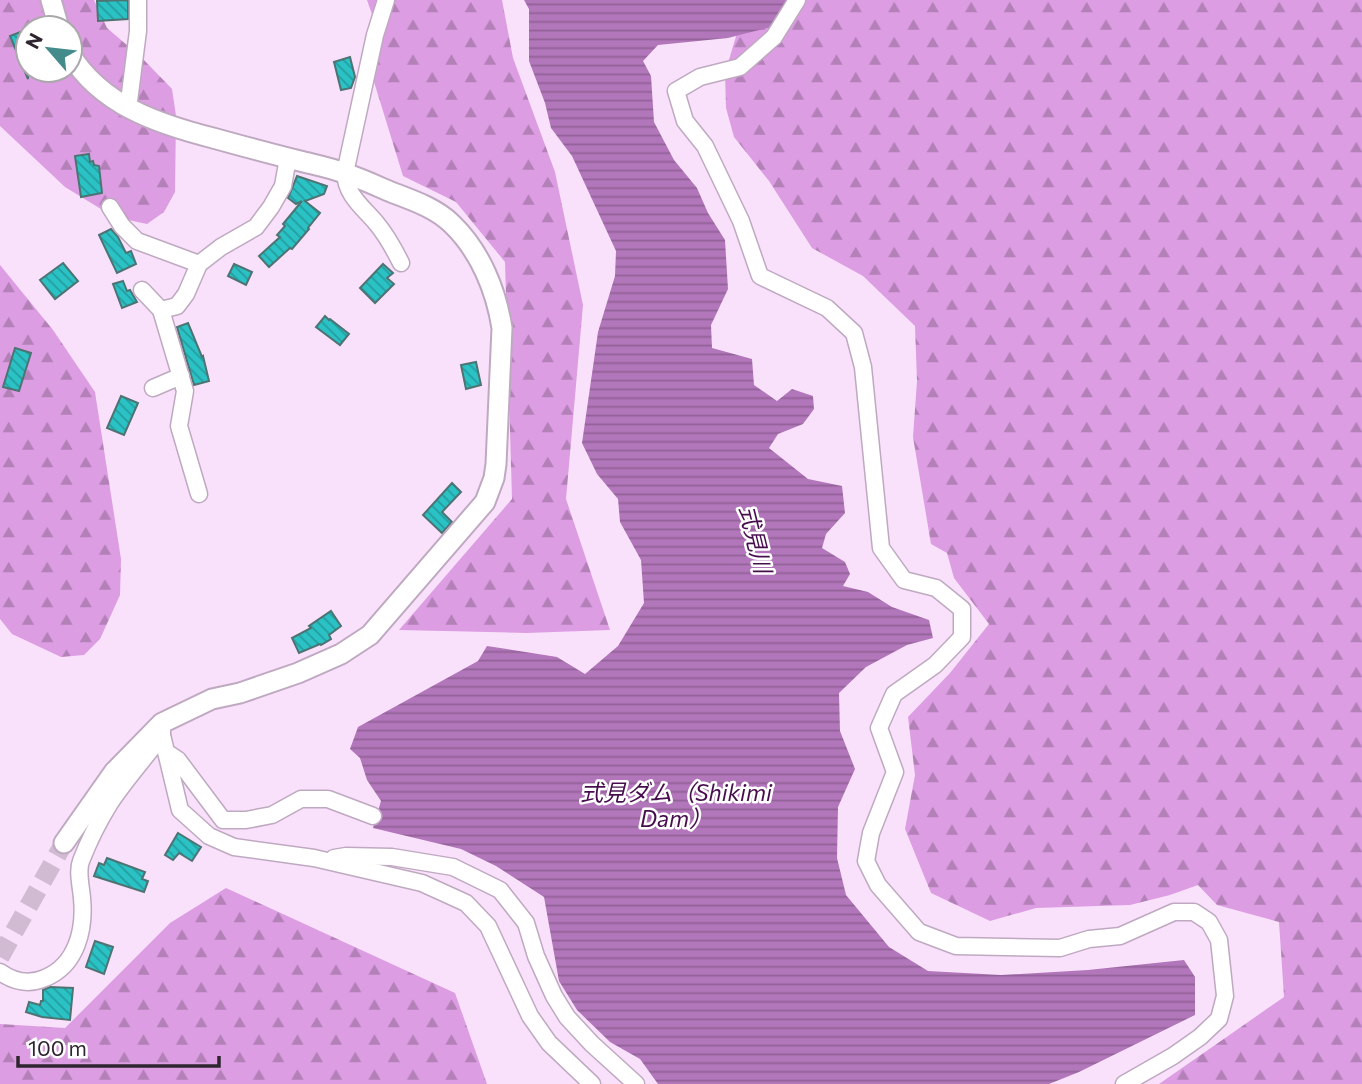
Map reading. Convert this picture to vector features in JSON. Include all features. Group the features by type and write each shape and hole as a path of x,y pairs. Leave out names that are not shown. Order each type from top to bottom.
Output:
{"street":[{"path":"128,109 138,31 138,0"},
{"path":"386,0 375,35 345,181 353,198 377,223 392,244 401,263"},
{"path":"797,0 774,37 740,67 700,77 676,91 685,121 705,146 741,221 760,276 827,308 855,333 863,367 881,548 904,580 936,588 962,609 962,637 934,665 894,694 879,728 895,772 871,832 866,861 878,885 919,932 956,946 1060,948 1089,939 1120,936 1174,912 1194,912 1209,922 1219,940 1221,954 1225,996 1219,1019 1182,1050 1124,1084"},
{"path":"64,843 114,772 162,729 212,699 240,693 298,673 341,654 370,635 485,502 496,464 502,328 498,305 480,259 451,223 429,209 345,173 187,132 128,109 99,89 84,73"},
{"path":"161,310 177,306 186,294 199,264 221,247 256,227 283,186 288,158"},
{"path":"110,207 122,226 137,241 199,264"},
{"path":"142,290 161,310 181,376 185,391 178,426 199,494"},
{"path":"153,388 181,376"},
{"path":"162,729 180,810 209,835 234,847 323,860 422,883 466,903 488,926 530,1016 558,1052 592,1084"},
{"path":"0,972 9,979 28,983 57,972 70,959 80,937 84,916 80,864 110,804 162,729"},
{"path":"166,752 178,760 223,820 246,820 272,815 301,799 328,799 373,816"},
{"path":"323,860 346,856 392,857 453,867 500,890 526,923 536,956 567,1017 636,1084"}],"green space":[{"path":"0,0 94,0 107,28 172,89 176,116 175,192 164,212 147,224 114,217 65,187 0,126"},
{"path":"367,0 502,0 513,58 555,172 583,305 566,499 610,630 526,633 399,630 512,499 505,262 456,202 403,176 371,72 374,20"},
{"path":"752,0 1362,0 1362,1084 1159,1084 1284,997 1279,922 1217,905 1198,885 1130,905 1036,908 990,921 931,893 905,829 915,775 908,717 950,673 989,624 954,578 947,553 931,544 913,437 917,381 915,326 863,276 812,248 769,181 734,137 726,108 725,73 744,10"},
{"path":"0,265 53,330 95,392 121,559 120,595 100,639 84,655 61,657 12,634 0,619"},
{"path":"226,888 455,993 487,1084 0,1084 0,1024 65,1028 170,923"}],"water":[{"name":"式見ダム（Shikimi Dam）","path":"524,0 786,0 775,26 728,38 658,45 643,61 651,76 654,122 674,160 697,188 708,213 725,240 728,289 711,325 712,348 752,359 754,385 777,401 792,389 813,396 814,409 803,424 778,434 769,448 808,479 842,486 845,513 826,534 822,548 845,562 850,574 843,586 868,592 892,607 929,620 933,638 907,645 866,667 839,693 840,731 855,769 838,807 837,858 846,895 889,947 928,971 1001,975 1088,970 1184,960 1195,977 1195,1015 1049,1084 658,1084 640,1059 610,1042 577,1010 559,981 544,897 496,866 461,849 373,828 381,801 367,780 360,758 350,749 358,727 478,661 487,646 557,657 585,674 618,646 644,603 641,560 620,522 618,499 597,474 582,443 598,332 615,276 616,251 572,156 551,128 529,61 529,9"}],"building":[{"path":"128,0 128,19 98,21 97,1"},
{"path":"350,57 355,77 351,88 341,90 334,62"},
{"path":"89,154 90,162 93,161 94,165 99,166 102,193 81,197 75,156"},
{"path":"297,176 327,186 324,194 305,201 320,213 292,249 269,267 259,256 280,237 277,235 285,226 283,224 302,201 296,204 288,198"},
{"path":"111,229 126,253 131,251 136,264 117,273 99,235"},
{"path":"63,263 78,281 55,299 40,280"},
{"path":"234,264 252,272 246,285 228,276"},
{"path":"383,264 393,273 387,278 394,284 375,303 360,288"},
{"path":"123,281 127,291 130,290 137,302 122,308 113,284"},
{"path":"325,316 349,334 340,345 316,327"},
{"path":"188,323 203,356 209,381 194,385 177,327"},
{"path":"15,348 31,353 19,391 3,387"},
{"path":"476,362 481,385 466,389 461,365"},
{"path":"121,396 138,403 124,435 107,428"},
{"path":"452,483 461,492 442,512 452,522 442,533 423,515"},
{"path":"331,611 341,626 329,635 331,639 299,653 292,638 311,628 309,626"},
{"path":"178,833 201,847 192,861 179,853 173,860 165,855"},
{"path":"107,858 145,872 142,879 148,881 144,892 94,876 99,863 104,865"},
{"path":"95,941 113,947 104,974 86,967"},
{"path":"50,987 73,988 70,1020 26,1012 29,1002 40,1005 43,1001 43,990"}],"tunnel":[{"path":"0,957 64,843"}],"water label":[{"name":"式見川","path":"756,539"}]}
